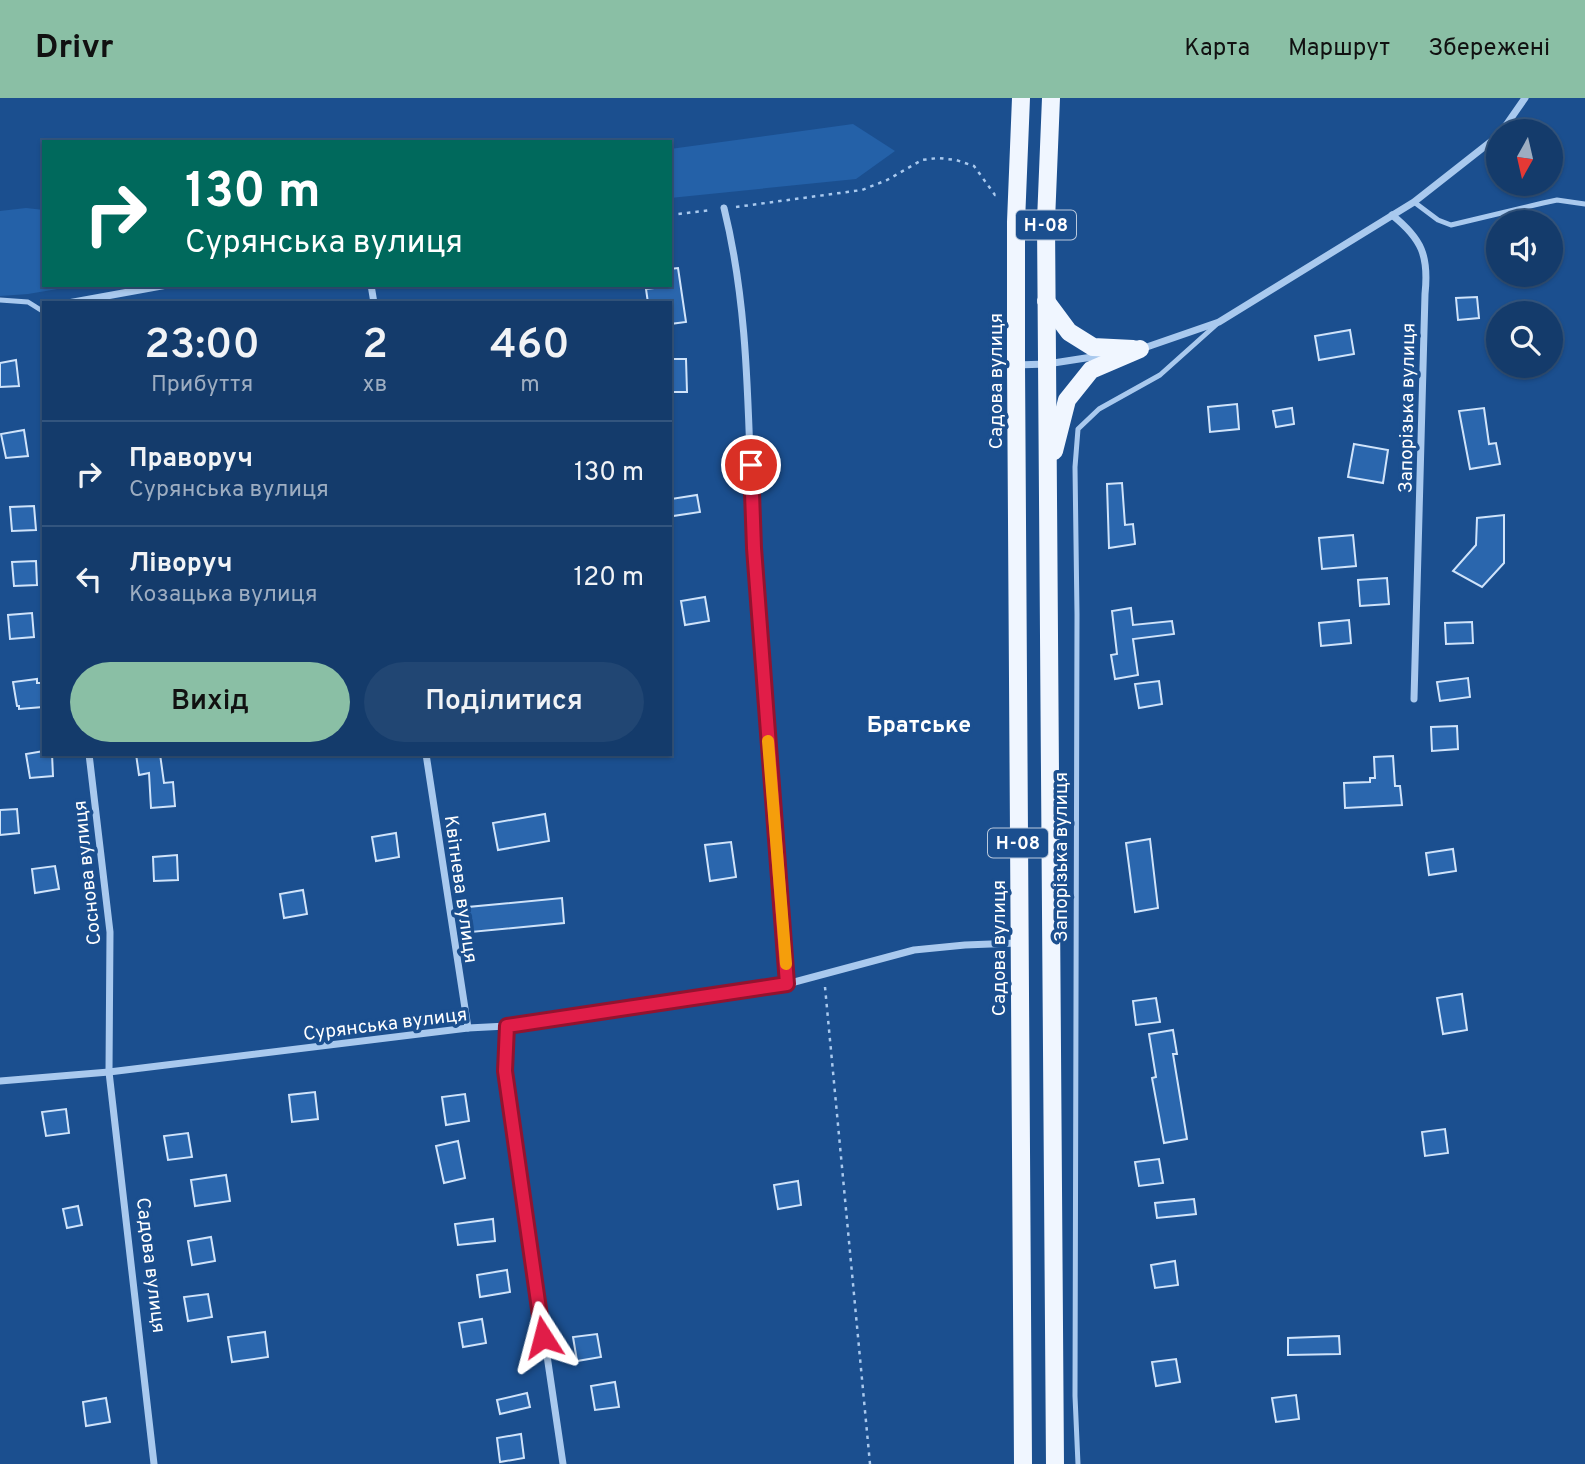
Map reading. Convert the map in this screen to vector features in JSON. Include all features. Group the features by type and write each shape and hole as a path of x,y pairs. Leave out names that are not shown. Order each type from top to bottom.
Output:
{"main road":[{"name":"Н-08","path":"1017,195 1021,98"},
{"name":"Н-08","path":"1051,98 1046,301 1055,1464"},
{"name":"Садова вулиця","path":"1017,195 1023,1464"},
{"path":"1046,301 1069,332 1093,347 1140,349"},
{"path":"1048,472 1067,400 1091,370 1140,349"}],"street":[{"path":"1510,119 1525,98"},
{"path":"1016,365 1047,358 1140,349 1219,321 1413,202 1486,145"},
{"path":"724,208 743,311 754,548 787,984"},
{"name":"Запорізька вулиця","path":"1392,215 1410,229 1422,249 1427,271 1424,294 1414,699"},
{"path":"79,301 156,287"},
{"name":"Соснова вулиця","path":"89,756 110,932 109,1072"},
{"name":"Квітнева вулиця","path":"426,756 468,1028"},
{"name":"Сурянська вулиця","path":"0,1081 109,1072 468,1028 507,1026 787,984 914,950 965,944 1019,943"},
{"path":"507,1026 505,1071 564,1464"},
{"name":"Садова вулиця","path":"109,1072 154,1464"}],"lane":[{"path":"1413,202 1438,220 1451,225 1543,203 1557,201 1585,204"},
{"path":"0,300 29,302 42,311"},
{"name":"Запорізька вулиця","path":"1078,1464 1075,1396 1077,429 1099,409 1160,375 1219,321"}],"path":[{"path":"672,215 862,190 887,180 922,160 938,158 974,166 995,195 1017,195"},
{"path":"823,974 870,1464"}],"shaded area":[{"path":"853,124 895,151 856,179 672,198 672,149"},
{"path":"26,208 42,210 42,287 69,287 0,296 0,211"}],"building":[{"path":"678,268 686,322 672,324 672,301 648,301 646,289 672,287 672,269"},
{"path":"1477,297 1479,318 1458,320 1456,298"},
{"path":"1350,330 1354,354 1319,360 1315,336"},
{"path":"672,359 686,359 687,392 672,392"},
{"path":"16,360 19,386 0,387 0,363"},
{"path":"1237,404 1239,429 1210,432 1208,407"},
{"path":"1292,408 1294,424 1276,427 1273,411"},
{"path":"1484,408 1489,444 1496,443 1500,464 1470,469 1459,411"},
{"path":"24,430 28,456 6,458 1,434"},
{"path":"1354,444 1388,450 1383,483 1348,477"},
{"path":"1122,483 1125,525 1133,524 1135,544 1109,548 1107,484"},
{"path":"697,495 700,512 673,516 672,499"},
{"path":"34,506 36,530 12,531 10,507"},
{"path":"1504,515 1504,563 1482,587 1453,571 1476,545 1477,518"},
{"path":"1353,535 1356,566 1322,569 1319,538"},
{"path":"36,561 37,585 14,586 12,562"},
{"path":"1387,578 1389,604 1360,606 1358,580"},
{"path":"705,597 709,621 685,625 681,601"},
{"path":"1131,608 1133,625 1172,621 1174,634 1133,639 1138,675 1115,679 1111,655 1117,654 1112,611"},
{"path":"32,613 34,637 10,639 8,615"},
{"path":"1349,620 1351,643 1321,646 1319,623"},
{"path":"1472,622 1473,643 1446,644 1445,623"},
{"path":"1468,678 1470,697 1440,701 1437,682"},
{"path":"37,679 37,683 42,683 42,707 19,709 13,682"},
{"path":"1159,681 1162,704 1139,708 1135,684"},
{"path":"1457,726 1458,749 1432,751 1431,727"},
{"path":"42,751 42,756 52,756 53,776 30,778 26,754"},
{"path":"136,756 160,756 164,783 173,782 175,806 151,808 149,773 139,775"},
{"path":"1393,756 1395,786 1400,786 1402,805 1345,808 1344,783 1370,782 1370,778 1375,778 1374,757"},
{"path":"17,809 19,833 0,835 0,810"},
{"path":"545,814 549,841 498,850 493,823"},
{"path":"396,833 399,857 376,861 372,837"},
{"path":"1150,839 1158,908 1135,912 1126,843"},
{"path":"731,842 736,877 710,881 705,845"},
{"path":"1453,849 1456,871 1429,875 1426,853"},
{"path":"177,855 178,880 154,881 153,857"},
{"path":"55,866 59,889 35,893 32,869"},
{"path":"303,890 307,914 284,918 280,894"},
{"path":"562,898 564,923 471,932 468,907"},
{"path":"1462,994 1467,1030 1443,1034 1437,998"},
{"path":"1156,998 1160,1022 1136,1025 1133,1001"},
{"path":"1173,1030 1177,1054 1173,1054 1187,1139 1164,1143 1152,1078 1156,1077 1149,1034"},
{"path":"315,1092 318,1119 292,1122 289,1095"},
{"path":"465,1094 469,1121 446,1125 442,1097"},
{"path":"66,1109 69,1133 46,1136 42,1112"},
{"path":"1445,1129 1448,1153 1425,1156 1422,1132"},
{"path":"188,1133 192,1157 168,1160 164,1136"},
{"path":"458,1141 465,1178 444,1183 436,1146"},
{"path":"1159,1159 1163,1183 1139,1186 1135,1162"},
{"path":"226,1175 230,1201 195,1206 191,1180"},
{"path":"798,1181 801,1205 778,1209 774,1185"},
{"path":"1194,1199 1196,1214 1157,1218 1155,1203"},
{"path":"78,1206 82,1225 67,1228 63,1209"},
{"path":"493,1219 495,1241 458,1245 455,1224"},
{"path":"211,1237 215,1261 192,1265 188,1241"},
{"path":"1175,1261 1178,1285 1155,1288 1151,1265"},
{"path":"507,1270 510,1292 480,1297 477,1275"},
{"path":"208,1294 212,1317 188,1321 184,1297"},
{"path":"482,1319 486,1343 463,1347 459,1323"},
{"path":"265,1332 268,1357 232,1362 228,1337"},
{"path":"597,1334 601,1357 577,1361 573,1337"},
{"path":"1339,1336 1340,1354 1288,1355 1288,1338"},
{"path":"1176,1359 1180,1382 1156,1386 1152,1362"},
{"path":"615,1382 619,1407 595,1410 591,1386"},
{"path":"527,1393 530,1407 500,1414 497,1400"},
{"path":"1296,1395 1299,1419 1276,1422 1272,1398"},
{"path":"106,1398 110,1422 86,1426 83,1402"},
{"path":"521,1434 524,1458 500,1462 497,1438"}],"slow traffic":[{"path":"768,741 786,964"}],"district":[{"name":"Братське","path":"919,724"}],"route":[{"path":"543,1337 505,1071 507,1026 787,984 754,548 751,465"}]}
